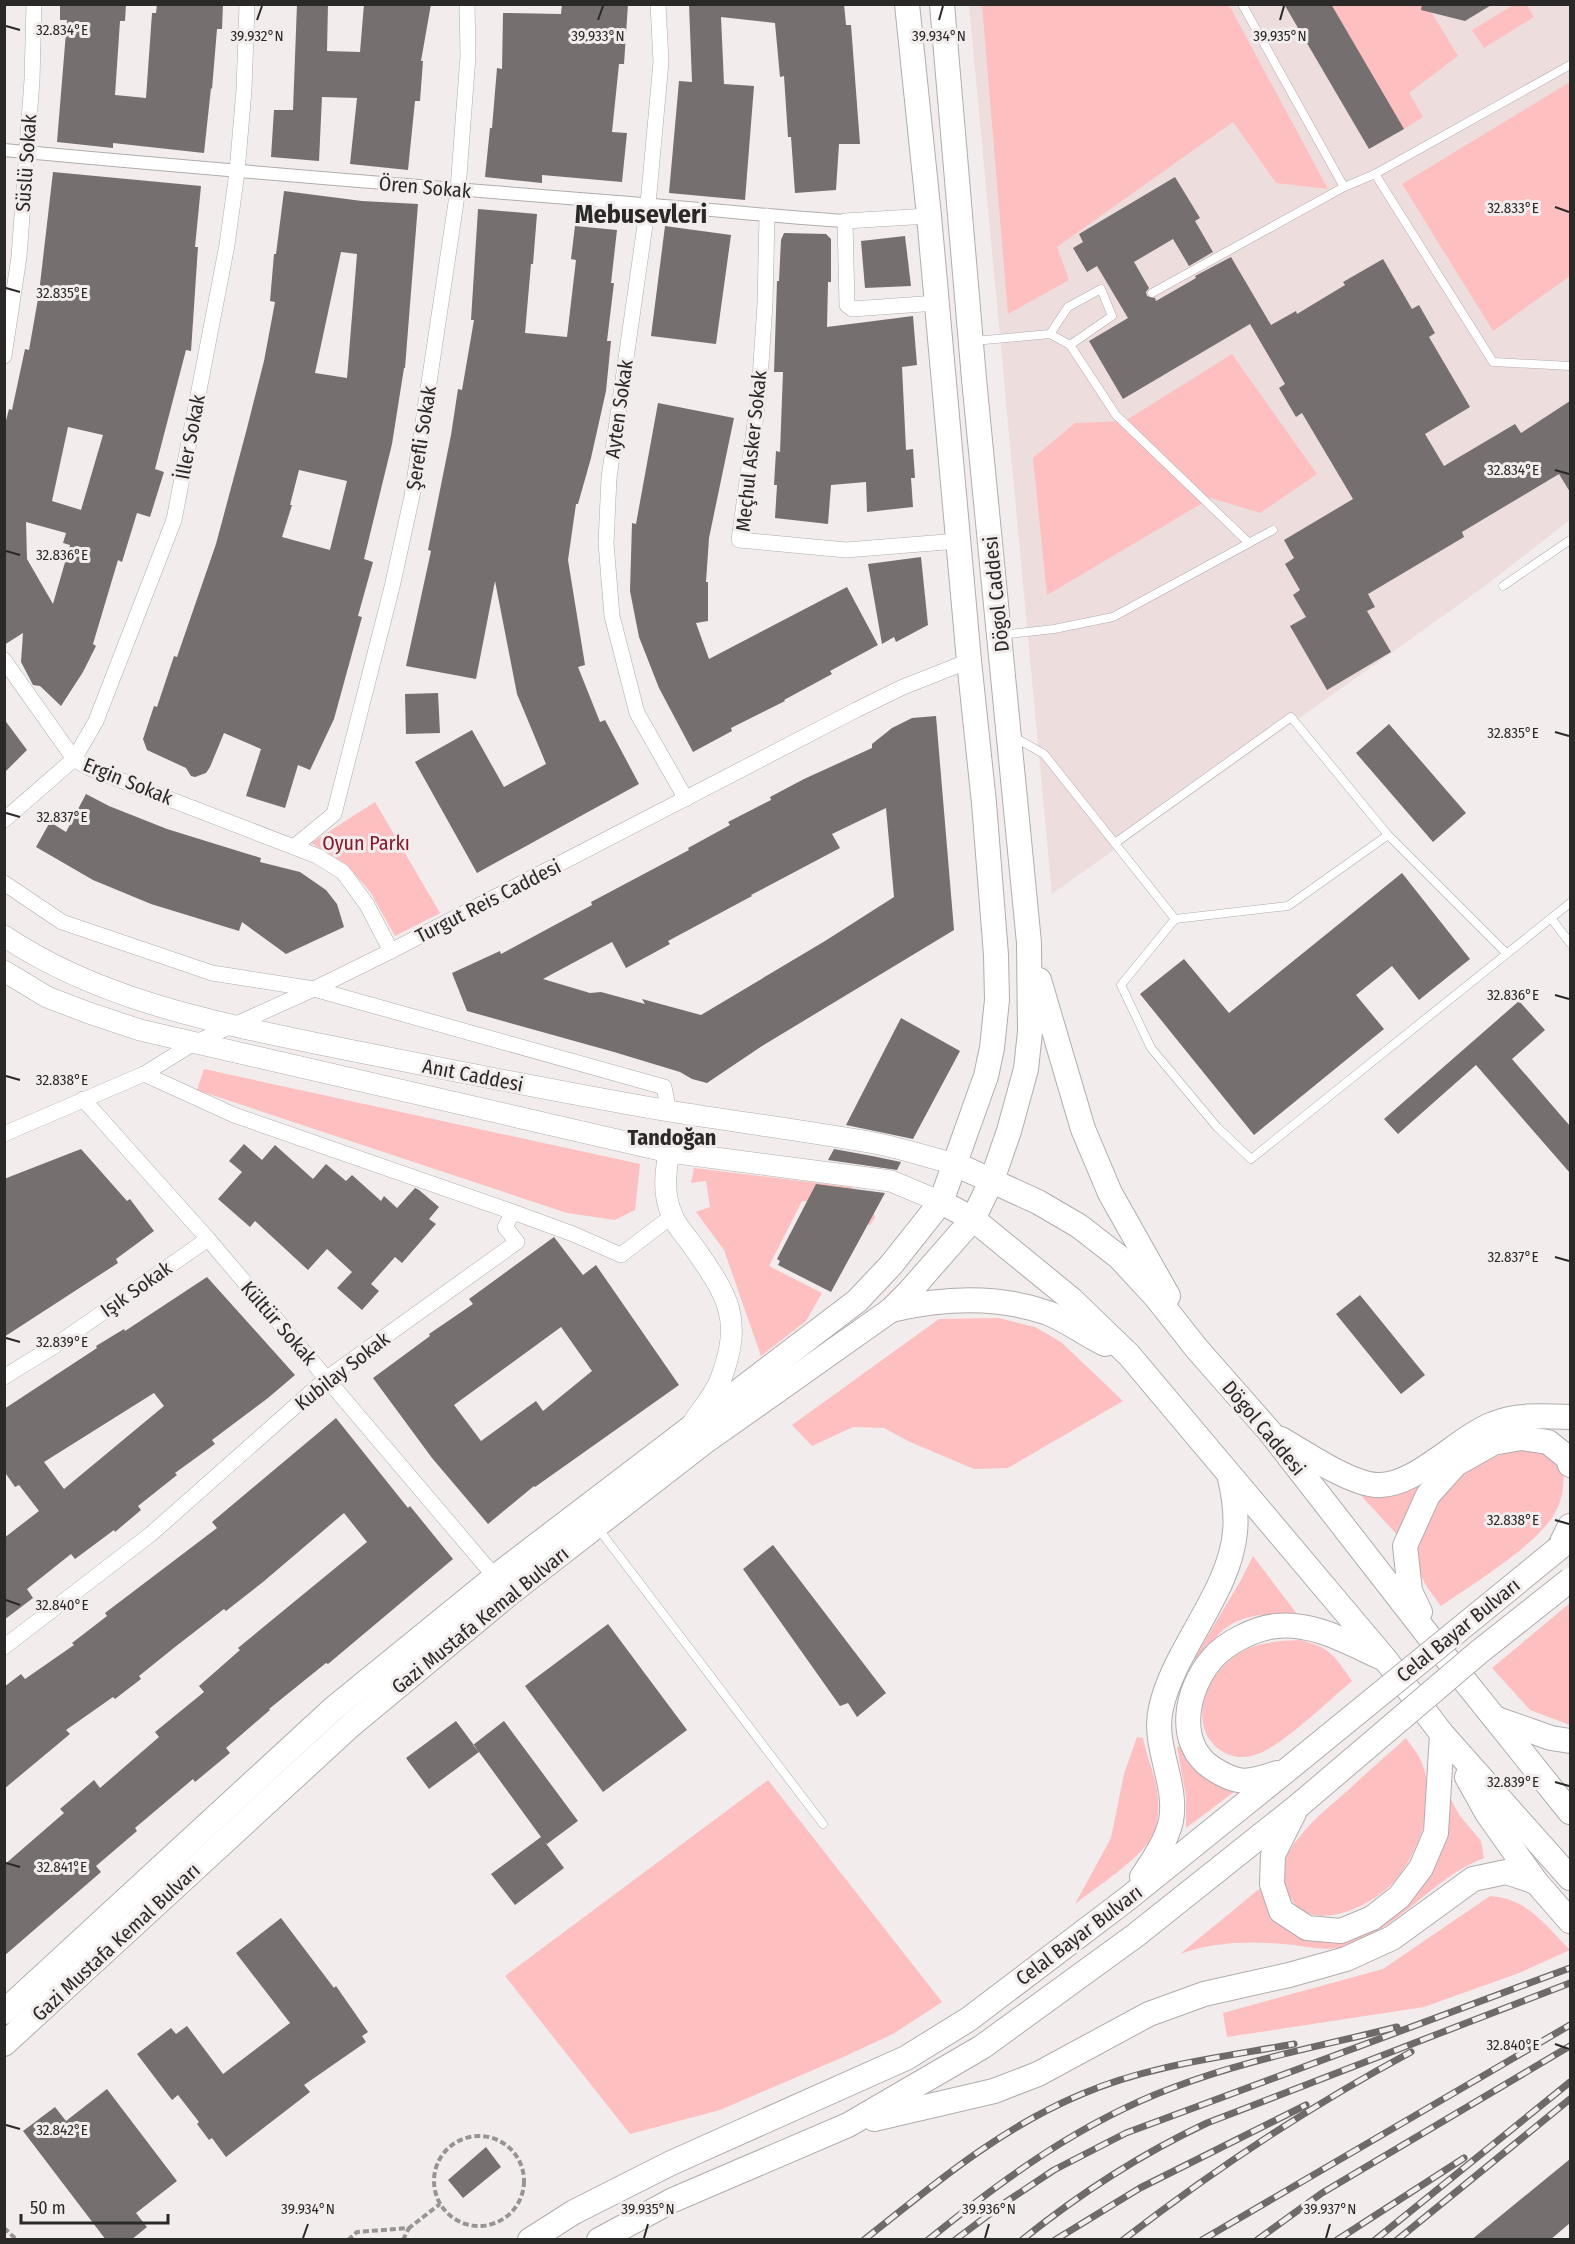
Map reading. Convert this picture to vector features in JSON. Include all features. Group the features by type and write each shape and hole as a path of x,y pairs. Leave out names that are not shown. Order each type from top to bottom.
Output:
{"main road":[{"name":"Dögol Caddesi","path":"907,4 984,803 996,955 997,1000 992,1048 986,1076 941,1202"},
{"name":"Dögol Caddesi","path":"942,4 971,341 1029,943 1030,1032 1026,1069 1019,1101 992,1180 973,1219"},
{"name":"Anıt Caddesi","path":"4,936 56,966 107,989 142,1002 234,1025 487,1078 669,1111 876,1144 955,1164"},
{"path":"1029,943 1054,1036 1083,1129 1106,1182 1197,1349"},
{"name":"Anıt Caddesi","path":"4,971 47,997 140,1030 669,1152 891,1181 941,1202"},
{"path":"669,1152 664,1182 672,1216 717,1280 730,1306 733,1328 719,1383 691,1426"},
{"name":"Dögol Caddesi","path":"955,1164 1038,1202 1079,1226 1119,1257 1156,1297 1197,1349 1270,1432 1431,1639 1570,1812"},
{"path":"941,1202 973,1219 1071,1299 1129,1355 1385,1659 1442,1734 1570,1878"},
{"name":"Gazi Mustafa Kemal Bulvarı","path":"4,2012 334,1708 495,1577 857,1301 891,1265 941,1202"},
{"name":"Gazi Mustafa Kemal Bulvarı","path":"4,2044 351,1725 510,1593 703,1443 891,1311 973,1219"},
{"path":"891,1311 959,1299 1023,1306 1062,1320 1129,1355"},
{"path":"1270,1432 1337,1471 1375,1485 1396,1483 1418,1472 1477,1431 1496,1422 1526,1417 1570,1417"},
{"path":"1431,1639 1410,1591 1404,1546 1428,1495 1456,1464 1493,1443 1521,1437 1548,1442 1568,1458 1570,1466"},
{"path":"1127,1899 1160,1850 1171,1820 1170,1787 1162,1749 1160,1710 1169,1681 1229,1560 1235,1533 1236,1506 1230,1477"},
{"path":"1565,1544 1570,1526"},
{"name":"Celal Bayar Bulvarı","path":"530,2240 574,2212 671,2163 906,2058 969,2019 1127,1899 1565,1544"},
{"name":"Celal Bayar Bulvarı","path":"599,2240 673,2200 848,2125 982,2047 1136,1935 1298,1806 1479,1652 1570,1580"},
{"path":"1287,1770 1253,1781 1245,1781 1229,1779 1204,1763 1189,1738 1188,1711 1196,1684 1212,1659 1239,1637 1275,1626 1318,1629 1385,1659"},
{"name":"Dögol Caddesi","path":"1497,1719 1546,1761 1570,1786"},
{"path":"1497,1719 1570,1741"},
{"path":"1298,1806 1273,1855 1272,1884 1281,1911 1307,1928 1341,1931 1372,1918 1399,1897 1421,1868 1436,1833 1442,1734"},
{"path":"1442,1734 1487,1813 1536,1882 1570,1921"},
{"path":"848,2125 994,2091 1038,2074 1149,2014 1204,1994 1289,1975 1346,1959 1392,1938 1473,1879 1506,1872 1536,1882"}],"street":[{"name":"Süslü Sokak","path":"4,356 19,256 32,80 34,4"},
{"name":"İller Sokak","path":"4,820 74,759 96,721 174,520 227,245 237,172 244,90 246,4"},
{"name":"Şerefli Sokak","path":"295,846 334,814 392,587 412,496 458,189 468,56 467,4"},
{"name":"Ayten Sokak","path":"658,4 661,62 648,204 609,478 606,543 612,616 637,713 686,799"},
{"name":"Ören Sokak","path":"4,150 237,172 648,204 767,216 845,221 929,216"},
{"name":"Meçhul Asker Sokak","path":"767,216 765,304 759,394 739,540 846,550 958,541"},
{"path":"845,221 847,305 852,309 937,303"},
{"name":"Ergin Sokak","path":"4,660 74,759 89,768 317,856 343,872 368,905 391,951"},
{"name":"Turgut Reis Caddesi","path":"4,1134 144,1074 194,1043 314,989 391,951 893,691 969,661"},
{"path":"4,883 62,922 212,973 314,989 664,1087 669,1111"},
{"path":"144,1074 234,1115 513,1212 621,1255 672,1216"},
{"name":"Kültür Sokak","path":"83,1099 208,1239 495,1577"},
{"name":"Kubilay Sokak","path":"4,1647 151,1534 327,1378 518,1242 505,1227 513,1212"},
{"name":"Işık Sokak","path":"4,1377 56,1345 208,1239"}],"lane":[{"path":"1242,4 1344,187"},
{"path":"1152,293 1344,187 1375,174 1570,65"},
{"path":"1375,174 1493,362 1570,366"},
{"path":"1050,334 1068,307 1101,288 1112,316 1070,345"},
{"path":"971,341 1050,334 1070,345 1116,414 1249,543"},
{"path":"1000,635 1054,629 1113,617 1273,530"},
{"path":"1503,586 1570,540"},
{"path":"1114,843 1291,717 1388,835 1506,953"},
{"path":"1008,734 1044,754 1175,919"},
{"path":"1388,835 1288,906 1175,919 1121,985 1151,1048 1216,1127 1251,1159 1570,903"},
{"path":"1551,918 1570,943"},
{"path":"596,1526 823,1824"}],"path":[{"path":"476,2136 491,2137 504,2143 516,2154 522,2167 523,2189 515,2209 504,2219 490,2225 476,2227 461,2223 449,2215 440,2204 435,2189 434,2174 439,2160 448,2148 461,2139 476,2136"},
{"path":"403,2240 409,2228 440,2204"},
{"path":"4,2228 17,2240"},
{"path":"348,2240 357,2232 409,2228"}],"shaded area":[{"path":"969,5 1570,5 1570,520 1481,589 1052,894"}],"green space":[{"path":"1515,4 1527,5 1534,17 1484,48 1472,30"},
{"path":"982,5 1229,5 1328,189 1276,183 1233,122 1057,247 1069,280 1008,314"},
{"path":"1331,5 1427,5 1458,56 1409,93 1423,117 1404,129"},
{"path":"1570,82 1570,276 1493,331 1402,184"},
{"path":"1232,354 1317,474 1260,513 1211,498 1047,595 1033,458 1075,423 1125,421"},
{"name":"Oyun Parkı","path":"375,802 440,913 395,936 371,893 347,865 311,843"},
{"path":"204,1069 640,1164 635,1210 615,1220 567,1213 197,1090"},
{"path":"694,1168 850,1187 869,1196 875,1217 870,1225 812,1202 802,1201 769,1266 822,1293 806,1321 761,1356 724,1250 696,1212 710,1207 706,1181 691,1183"},
{"path":"998,1318 1035,1327 1061,1342 1123,1401 1008,1468 974,1469 910,1442 884,1428 853,1427 812,1446 792,1425 939,1319"},
{"path":"1525,1449 1542,1450 1563,1469 1563,1490 1557,1510 1539,1534 1526,1545 1441,1606 1425,1583 1417,1562 1418,1544 1430,1514 1449,1486 1475,1466 1491,1458"},
{"path":"1416,1485 1420,1489 1411,1503 1401,1539 1355,1489"},
{"path":"1253,1556 1297,1614 1268,1614 1239,1620 1220,1633 1198,1660 1194,1659 1241,1580"},
{"path":"1570,1603 1570,1725 1530,1710 1492,1668"},
{"path":"1299,1640 1325,1649 1352,1681 1291,1734 1265,1751 1241,1757 1232,1756 1220,1750 1209,1739 1202,1712 1205,1698 1219,1671 1229,1660 1255,1646"},
{"path":"1137,1737 1143,1738 1156,1784 1158,1812 1154,1833 1149,1842 1130,1862 1075,1904 1111,1838 1124,1774"},
{"path":"1406,1738 1421,1761 1428,1791 1425,1822 1407,1864 1387,1888 1357,1908 1340,1914 1323,1916 1307,1913 1295,1904 1286,1888 1284,1870 1289,1852 1314,1820"},
{"path":"1181,1746 1203,1774 1216,1784 1234,1792 1186,1828 1186,1796 1177,1747"},
{"path":"768,1780 942,2002 893,2034 720,2110 630,2134 505,1976"},
{"path":"1450,1798 1460,1816 1481,1841 1484,1858 1447,1878 1380,1930 1362,1940 1335,1948 1320,1949 1270,1943 1244,1943 1206,1947 1180,1954 1264,1885 1307,1939 1339,1942 1361,1936 1377,1928 1405,1906 1428,1877 1442,1845 1448,1799"},
{"path":"1490,1896 1503,1898 1525,1907 1535,1914 1570,1950 1519,1973 1424,2007 1227,2037 1223,2013 1383,1969"}],"building":[{"path":"60,4 126,4 125,21 120,21 115,95 146,98 152,13 156,13 157,4 223,4 222,29 217,29 204,153 113,143 113,148 57,142 67,20 60,20"},
{"path":"297,4 328,4 327,51 360,52 364,4 431,4 421,61 423,61 420,101 415,101 408,170 350,164 357,98 322,97 319,161 271,157 274,110 293,110"},
{"path":"562,4 628,4 624,64 619,64 612,132 627,133 622,182 542,175 542,183 485,177 497,68 502,69 503,13 561,14"},
{"path":"689,4 844,4 846,25 851,25 860,144 839,144 836,190 795,193 784,76 780,77 775,23 721,17 724,84 754,86 745,200 669,193 679,81 692,82"},
{"path":"1284,4 1331,4 1404,129 1369,149"},
{"path":"1422,4 1493,4 1465,21 1421,10"},
{"path":"53,172 201,186 195,247 198,247 191,351 186,350 155,469 164,472 150,517 137,513 122,562 118,560 93,644 96,646 83,672 61,706 40,686 33,685 21,662 23,633 4,645 4,428 9,409 12,410 25,349 29,350 39,293","holes":["68,427 103,435 81,510 52,501","26,522 66,533 63,543 70,545 53,604 27,559"]},
{"path":"1175,177 1200,218 1195,221 1213,252 1189,266 1173,239 1134,262 1149,288 1146,292 1147,296 1155,298 1156,301 1196,278 1195,276 1231,257 1271,325 1296,311 1297,314 1345,285 1343,282 1383,259 1412,309 1419,305 1435,333 1429,337 1470,407 1425,434 1444,466 1515,424 1521,433 1570,401 1570,492 1559,474 1462,532 1464,537 1368,594 1375,607 1367,611 1391,652 1327,690 1290,626 1306,617 1293,595 1300,590 1285,564 1294,558 1284,540 1353,499 1302,413 1296,417 1279,388 1285,384 1250,324 1123,399 1089,341 1128,318 1097,266 1087,272 1073,248 1083,242 1079,234"},
{"path":"284,191 362,201 418,204 405,368 392,444 364,559 373,562 358,616 362,617 334,719 310,770 298,765 285,808 246,796 261,749 224,733 210,767 206,773 195,777 191,776 186,768 147,750 143,739 154,706 157,707 174,656 177,657 216,544 264,361 275,302 270,301 274,254 276,254","holes":["341,252 357,254 347,378 315,373","299,470 347,481 330,550 282,537 292,505 290,505"]},
{"path":"478,209 537,214 525,333 567,337 576,260 571,259 575,226 617,230 607,341 611,341 606,391 591,458 578,504 576,504 568,560 585,665 578,667 600,722 605,720 639,784 477,873 415,762 472,730 504,787 546,764 517,694 495,581 476,679 406,666 431,551 428,550 458,389 462,390 474,320 471,320"},
{"path":"665,226 731,235 716,344 651,336"},
{"path":"784,233 826,234 831,239 831,282 828,282 827,327 913,316 917,365 902,367 906,450 913,449 915,478 911,478 913,507 867,512 866,482 831,485 828,524 775,518 777,485 774,485 776,451 780,452 783,372 774,372 777,281 779,281 781,240"},
{"path":"905,236 911,286 865,288 861,241"},
{"path":"658,403 734,418 709,538 706,582 708,582 708,621 696,623 709,659 847,587 878,645 830,671 832,674 731,728 732,731 693,752 659,688 639,637 630,591 632,523 636,524"},
{"path":"921,557 928,625 896,642 894,637 882,644 868,564"},
{"path":"438,693 440,733 406,734 405,694"},
{"path":"936,716 954,930 762,1046 707,1083 692,1079 680,1072 614,1052 467,1011 452,973 500,951 501,954 592,905 591,902 689,850 688,848 730,825 728,822 771,800 770,797 872,748 872,744 892,728 912,718","holes":["886,808 894,897 701,1015 642,999 645,1004 601,992 590,993 543,979 612,942 626,968 670,944 668,941 840,848 832,834"]},
{"path":"4,719 27,750 4,773"},
{"path":"1389,724 1466,813 1433,842 1356,753"},
{"path":"86,794 109,806 167,829 261,858 260,862 300,872 326,890 337,904 344,927 286,954 242,922 239,931 151,904 93,880 36,847 50,822 66,832"},
{"path":"1402,873 1470,959 1419,1000 1392,966 1356,995 1384,1029 1254,1135 1140,994 1184,959 1229,1013"},
{"path":"1519,1001 1545,1030 1512,1059 1570,1126 1570,1173 1476,1065 1398,1134 1384,1119"},
{"path":"901,1018 960,1051 913,1139 846,1125"},
{"path":"244,1144 262,1160 275,1145 313,1179 326,1164 346,1181 352,1175 381,1201 384,1196 397,1208 415,1188 439,1207 429,1219 436,1224 402,1263 395,1257 371,1284 379,1291 362,1310 337,1288 352,1272 327,1249 308,1270 255,1221 250,1227 218,1199 242,1172 229,1161"},
{"path":"81,1149 127,1201 130,1199 154,1231 116,1259 118,1263 4,1337 4,1179"},
{"path":"834,1149 901,1162 897,1170 828,1160"},
{"path":"816,1184 885,1193 831,1292 778,1265 780,1261 777,1259"},
{"path":"554,1237 583,1275 596,1265 679,1385 534,1486 488,1524 432,1458 373,1378 430,1336 429,1334 473,1304 469,1299","holes":["561,1327 592,1371 543,1411 536,1401 481,1441 454,1405"]},
{"path":"207,1277 295,1375 212,1440 215,1444 175,1473 177,1475 138,1506 141,1510 115,1532 114,1530 75,1559 71,1554 27,1589 33,1598 4,1620 4,1538 39,1511 19,1485 15,1487 4,1471 4,1409 97,1348 96,1346 124,1329 125,1331","holes":["154,1393 164,1406 64,1489 44,1462"]},
{"path":"1360,1295 1425,1375 1401,1394 1336,1314"},
{"path":"336,1418 408,1508 410,1506 453,1559 328,1664 326,1663 269,1709 226,1748 230,1753 195,1782 193,1779 135,1828 137,1831 96,1866 101,1872 4,1956 4,1865 64,1813 60,1809 94,1780 100,1788 159,1737 155,1732 204,1692 199,1686 240,1650 238,1648 367,1542 344,1513 263,1582 226,1611 224,1609 139,1676 141,1679 115,1699 113,1697 66,1730 70,1734 4,1789 4,1687 21,1674 25,1679 74,1645 72,1643 107,1616 105,1613 217,1528 212,1522"},
{"path":"773,1545 886,1693 857,1717 848,1703 840,1706 743,1569"},
{"path":"608,1624 687,1730 603,1792 525,1686"},
{"path":"456,1721 474,1745 504,1721 578,1821 547,1844 545,1842 564,1868 515,1905 491,1874 541,1837 479,1752 429,1789 406,1758"},
{"path":"281,1918 334,1988 336,1986 368,2032 362,2036 366,2042 304,2085 310,2092 226,2157 212,2138 209,2140 197,2124 199,2122 178,2095 172,2100 137,2054 171,2028 176,2034 187,2026 223,2074 290,2023 236,1953"},
{"path":"107,2089 177,2181 136,2213 147,2227 131,2240 106,2240 23,2131 55,2107 66,2121"},
{"path":"486,2147 501,2167 463,2198 448,2180"},
{"path":"1570,2159 1570,2223 1550,2240 1471,2240"}],"railway":[{"path":"955,2240 1054,2170 1126,2133 1570,1968"},
{"path":"1022,2240 1111,2176 1207,2123 1570,1983"},
{"path":"1202,2240 1570,2025"},
{"path":"928,2240 985,2195 1044,2154 1138,2102 1227,2069 1397,2027"},
{"path":"864,2240 968,2159 1023,2123 1082,2094 1107,2084 1160,2069 1294,2044"},
{"path":"1257,2240 1322,2193 1570,2046"},
{"path":"1123,2240 1263,2140 1411,2052"},
{"path":"1375,2240 1570,2082"},
{"path":"1397,2240 1570,2099"},
{"path":"1055,2240 1140,2188 1306,2105"},
{"path":"1337,2240 1464,2158"}],"district":[{"name":"Mebusevleri","path":"641,214"},
{"name":"Tandoğan","path":"672,1137"}]}
